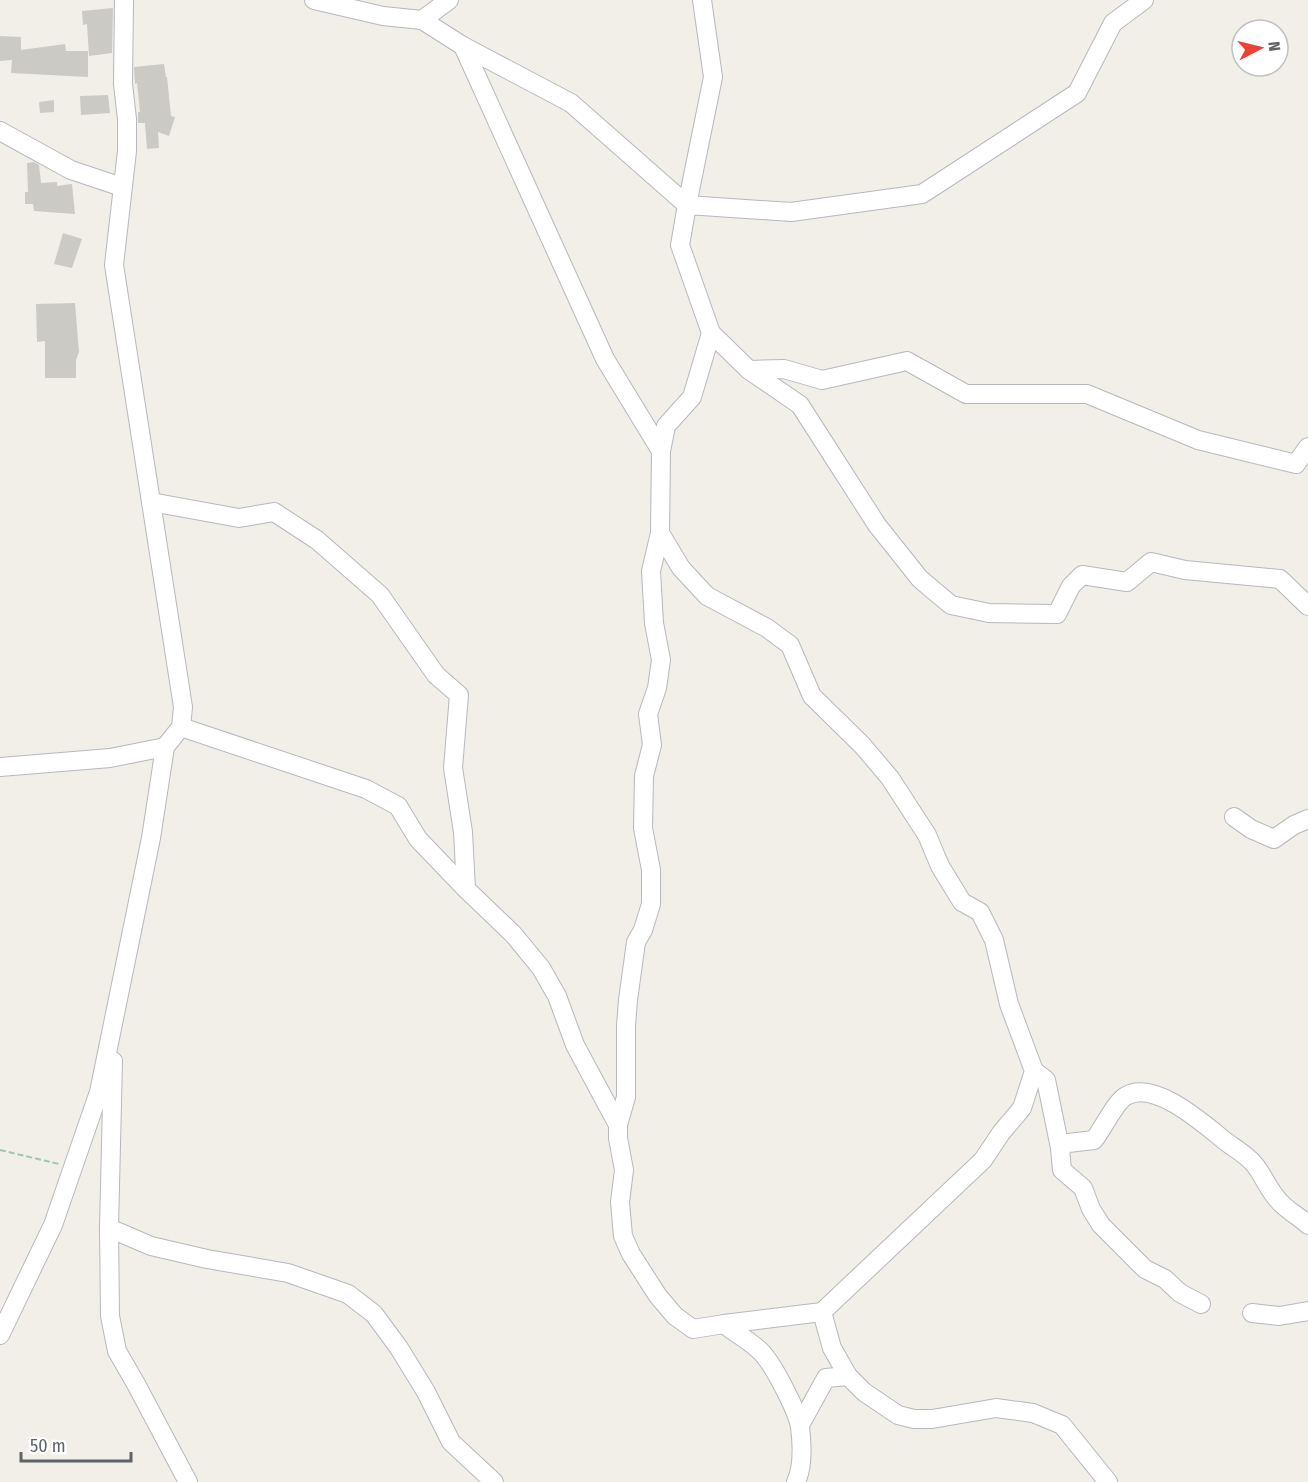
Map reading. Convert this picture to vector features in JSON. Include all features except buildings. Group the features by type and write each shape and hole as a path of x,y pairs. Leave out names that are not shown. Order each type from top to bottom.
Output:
{"street":[{"path":"0,1335 52,1225 99,1092 151,838 165,747 181,727 183,707 114,265 127,151 127,118 123,84 124,0"},
{"path":"422,20 449,0"},
{"path":"702,0 713,77 680,245 711,333 748,370 800,405 877,525 920,579 951,605 989,613 1058,614 1071,586 1082,574 1127,582 1151,562 1185,570 1280,579 1308,606"},
{"path":"318,1 383,16 422,20 463,46 571,103 687,205 791,213 922,194 1077,93 1113,23 1144,0"},
{"path":"463,46 605,359 661,451"},
{"path":"0,131 71,170 122,187"},
{"path":"711,333 692,396 666,426 661,451 660,533 651,570 654,623 661,660 657,688 648,714 652,745 644,776 643,828 651,870 651,904 643,930 636,942 626,1026 626,1097 618,1125 624,1170 620,1202 623,1236 631,1254 658,1296 675,1316 693,1329 822,1312 982,1160 1022,1108 1034,1071"},
{"path":"748,370 784,369 822,380 907,361 966,394 1087,394 1198,440 1296,464 1308,447"},
{"path":"151,502 239,518 274,512 317,540 380,595 436,675 459,695 453,768 463,832 466,889"},
{"path":"660,533 681,568 707,596 767,628 790,645 812,696 862,745 890,778 927,835 940,866 962,902 980,912 994,940 1009,1004 1034,1071 1046,1080 1060,1148 1062,1170 1083,1188 1101,1226 1145,1269 1165,1279 1180,1293 1201,1304"},
{"path":"181,727 366,789 398,806 418,839 513,934 541,968 557,996 574,1045 618,1125"},
{"path":"0,767 110,758 165,747"},
{"path":"1233,817 1251,829 1274,839 1294,825 1308,819"},
{"path":"114,1018 109,1228 111,1316 117,1351 188,1482"},
{"path":"1060,1148 1068,1143 1094,1140 1125,1096 1140,1091 1156,1095 1196,1117 1254,1163 1265,1185 1283,1206 1308,1225"},
{"path":"109,1228 151,1246 207,1259 288,1273 348,1294 374,1314 399,1348 426,1392 451,1442 494,1482"},
{"path":"1252,1313 1280,1316 1308,1311"},
{"path":"822,1312 832,1348 848,1376 864,1392 898,1415 914,1419 953,1416 996,1408 1032,1413 1062,1425 1108,1482"},
{"path":"724,1324 759,1349 780,1379 800,1425 800,1473 796,1482"},
{"path":"800,1425 826,1378 848,1376"}],"path":[{"path":"0,1150 73,1167"}]}
